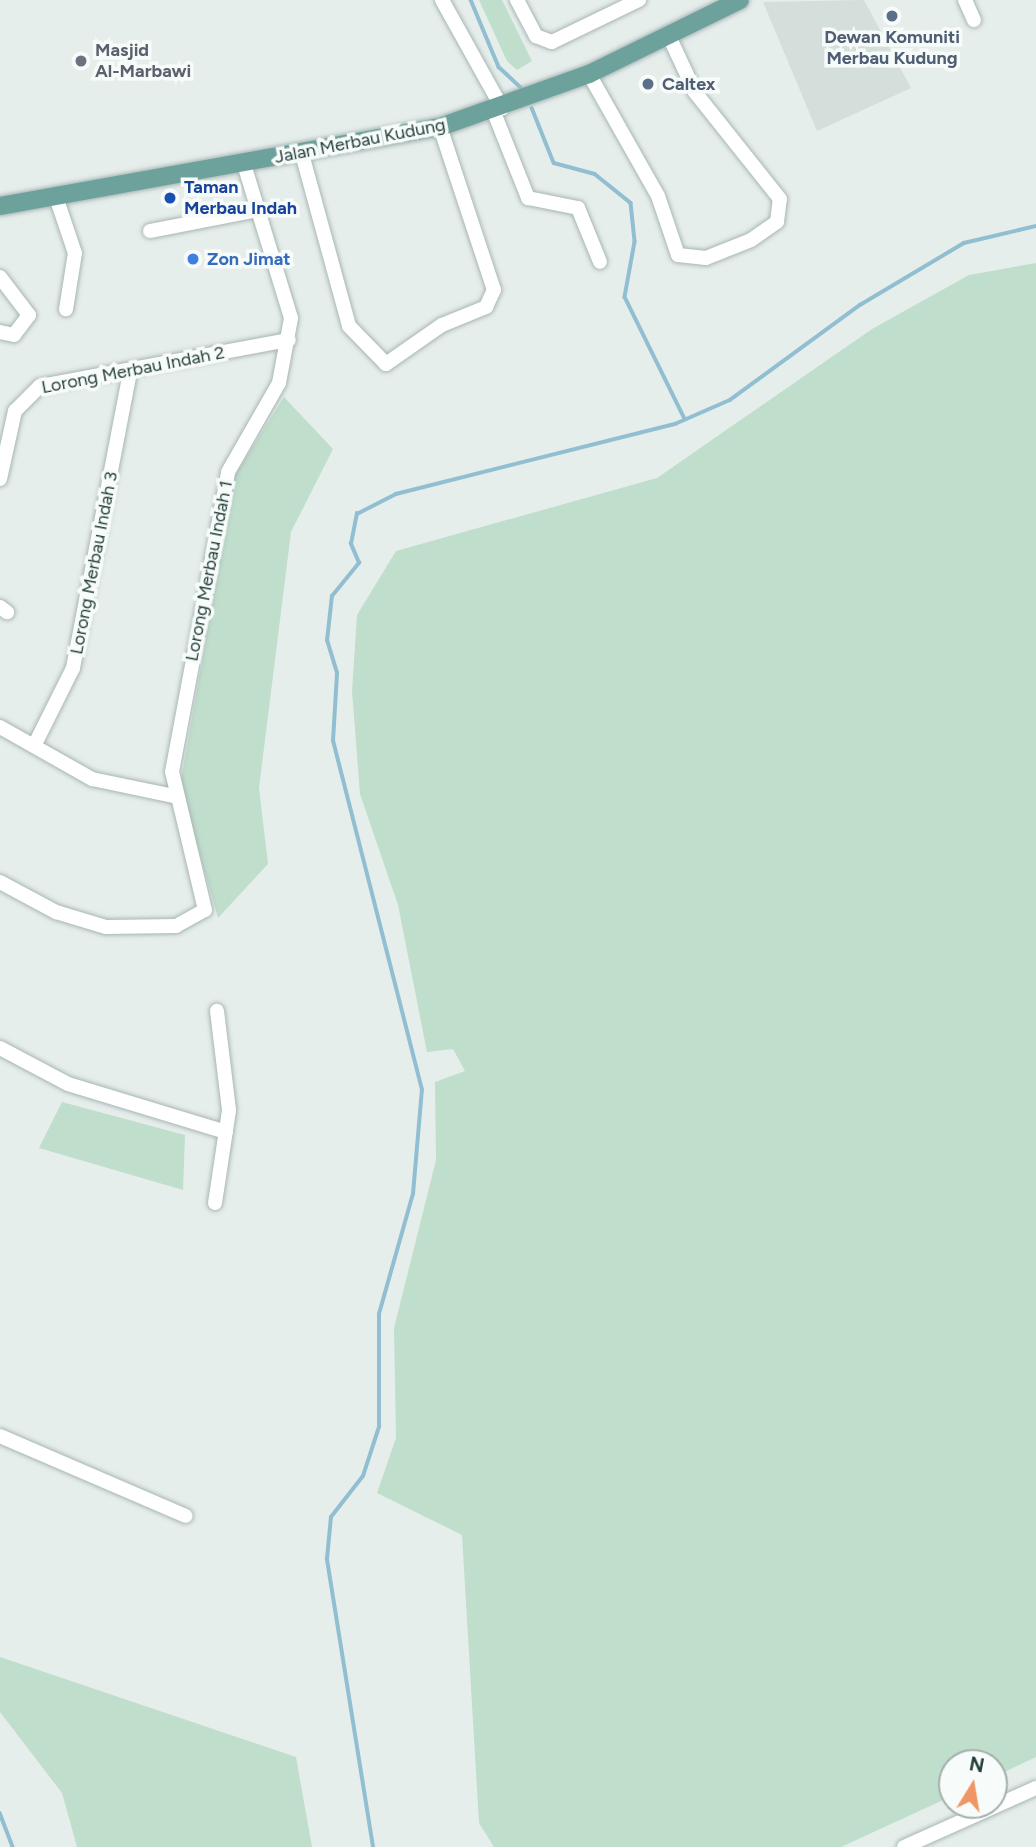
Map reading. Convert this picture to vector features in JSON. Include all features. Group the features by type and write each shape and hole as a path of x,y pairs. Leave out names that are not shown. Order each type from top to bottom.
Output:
{"main road":[{"name":"Jalan Merbau Kudung","path":"0,206 302,154 440,127 497,109 589,74 740,0"}],"street":[{"path":"442,0 497,109 528,198 578,208 600,262"},
{"path":"517,0 536,36 552,42 639,0"},
{"path":"965,0 974,20"},
{"path":"589,74 657,196 678,255 706,258 751,240 777,222 780,199 695,92 668,34"},
{"path":"302,154 349,326 386,364 442,325 486,307 494,290 440,127"},
{"name":"Lorong Merbau Indah 1","path":"0,882 56,912 106,927 176,926 205,910 174,796 172,772 228,472 274,395 289,340 285,284 244,164"},
{"path":"56,197 75,253 66,309"},
{"path":"150,231 258,210"},
{"path":"0,277 29,315 13,335 0,332"},
{"name":"Lorong Merbau Indah 2","path":"0,480 15,411 27,392 289,340"},
{"name":"Lorong Merbau Indah 3","path":"34,746 74,668 130,373"},
{"path":"0,727 92,779 174,796"},
{"path":"215,1203 226,1132 217,1012"},
{"path":"0,1048 68,1084 226,1132"},
{"path":"0,1436 186,1516"},
{"path":"904,1847 1036,1788"}],"shaded area":[{"path":"864,0 911,88 817,131 763,2"}],"green space":[{"path":"479,0 502,0 532,61 517,70 507,61"},
{"path":"1036,263 1036,1757 1008,1770 1008,1749 938,1749 938,1802 841,1847 494,1847 479,1823 462,1535 377,1493 396,1438 394,1328 436,1160 435,1082 465,1071 453,1049 427,1052 398,905 360,794 352,691 357,615 396,551 657,478 872,329 969,275"},
{"path":"284,397 333,449 291,532 259,788 268,864 218,918 180,786 235,475"},
{"path":"62,1102 185,1135 183,1190 39,1148"},
{"path":"0,1657 296,1757 312,1847 77,1847 62,1793 0,1712"}],"waterway":[{"path":"471,0 499,67 525,91"},
{"path":"532,108 554,163 595,174 631,203 635,242 625,297 685,419"},
{"path":"373,1847 327,1559 331,1517 363,1476 379,1427 379,1314 413,1194 422,1090 333,741 337,673 327,641 332,596 359,563 351,544 357,514 396,494 675,424 730,400 860,305 964,243 1036,226"},
{"path":"0,1813 13,1847"}],"place":[{"name":"Dewan Komuniti Merbau Kudung","path":"892,16"},
{"name":"Masjid Al-Marbawi","path":"81,61"},
{"name":"Caltex","path":"648,84"},
{"name":"Taman Merbau Indah","path":"170,198"},
{"name":"Zon Jimat","path":"193,259"}]}
